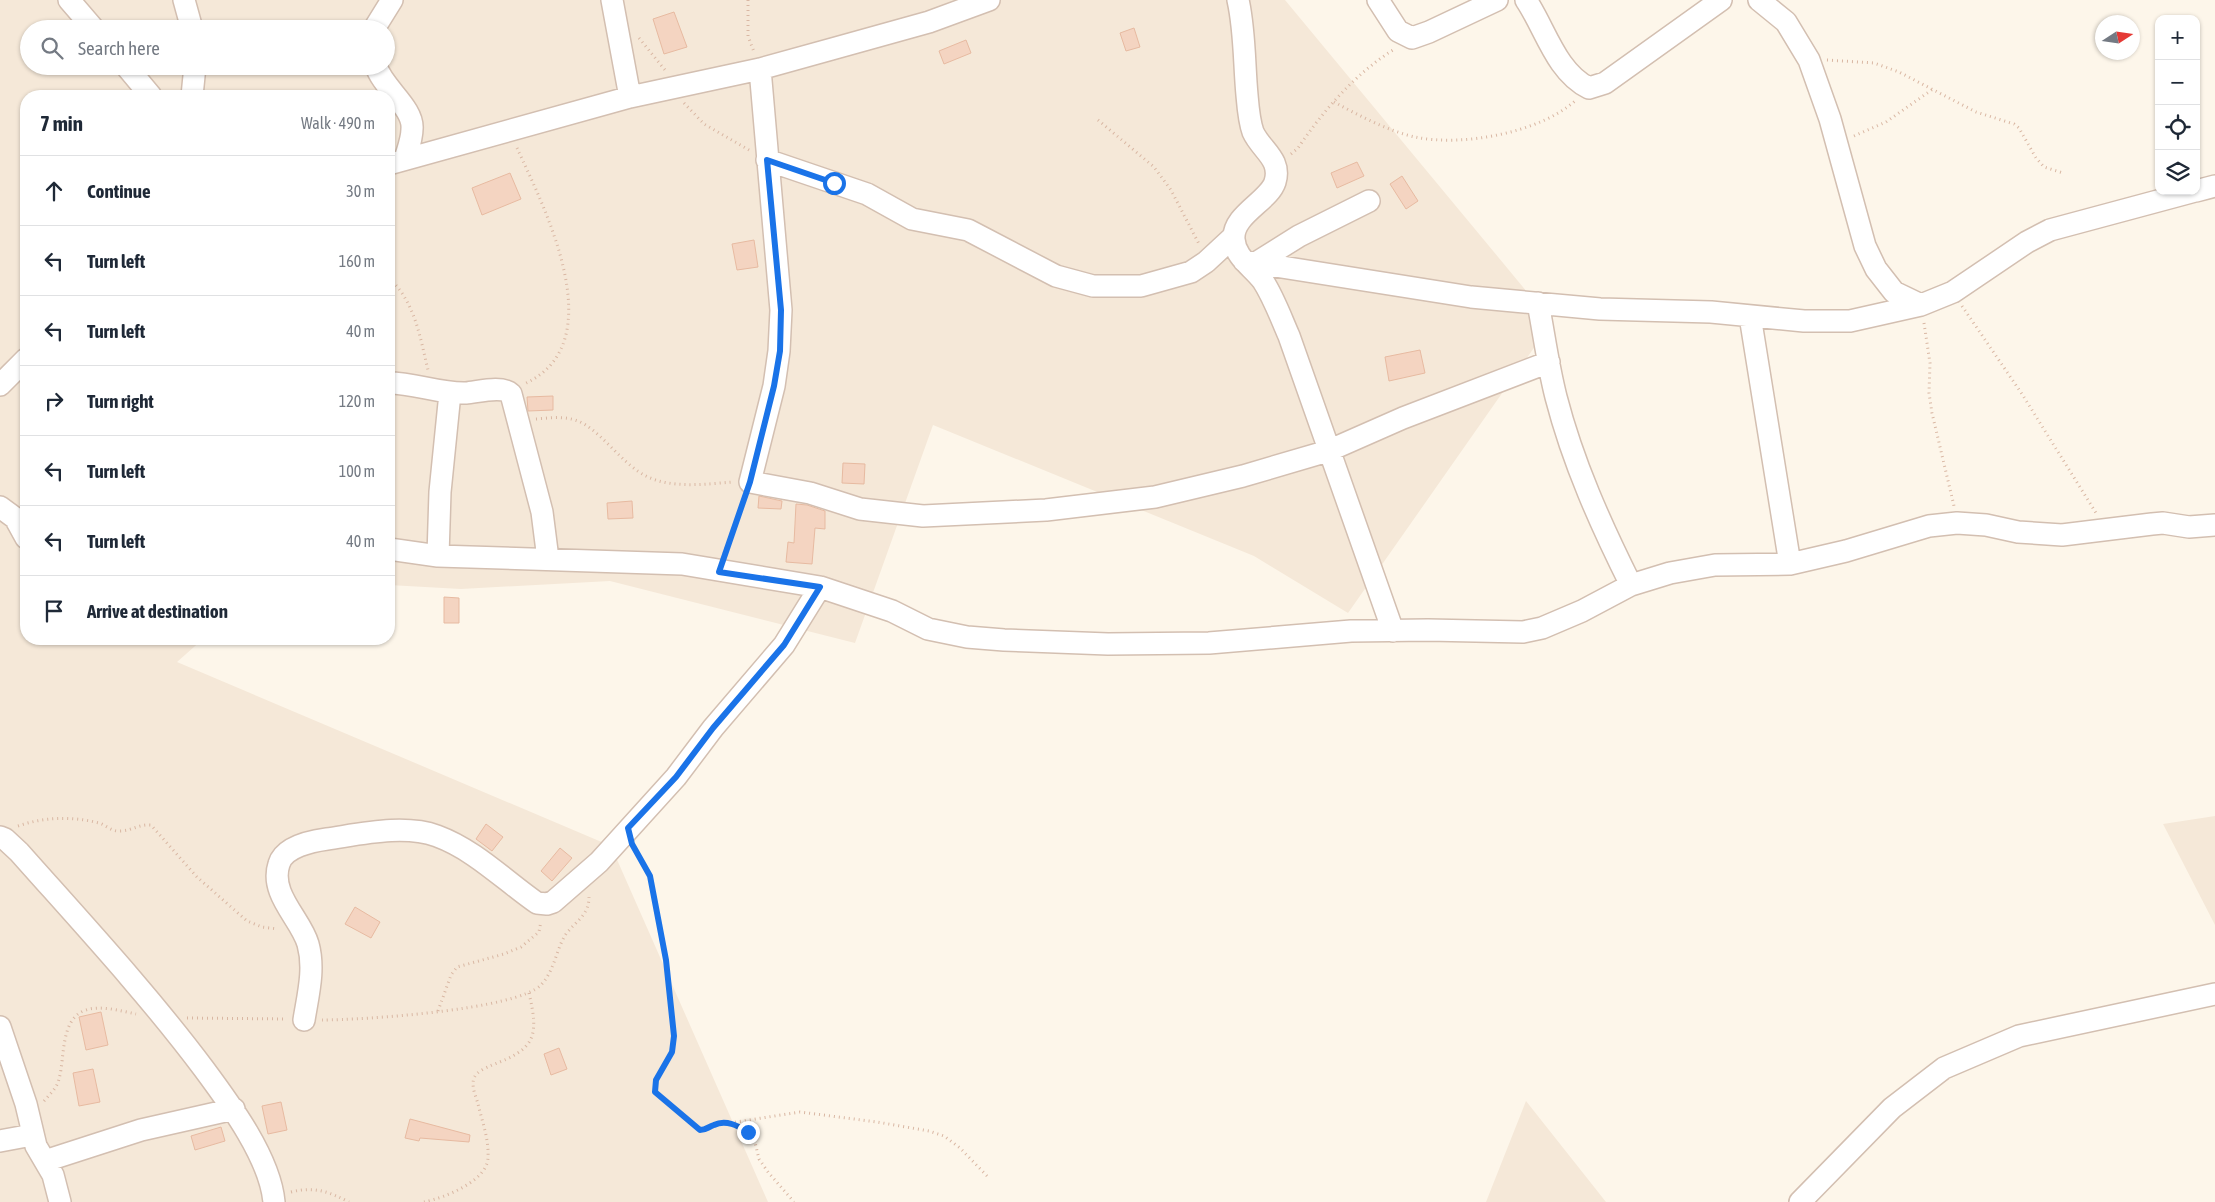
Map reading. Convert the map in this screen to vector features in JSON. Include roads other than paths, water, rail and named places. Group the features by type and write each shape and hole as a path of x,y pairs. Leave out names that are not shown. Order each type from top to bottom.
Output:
{"street":[{"path":"69,0 86,20"},
{"path":"184,0 190,20"},
{"path":"380,20 392,0"},
{"path":"612,0 630,97"},
{"path":"397,162 508,129 630,97 760,69 930,22 989,0"},
{"path":"767,160 867,194 912,220 968,230 1056,276 1093,286 1141,286 1191,272 1206,262 1233,237 1249,210 1264,197 1275,183 1277,168 1253,132 1249,109 1244,35 1238,0"},
{"path":"1378,0 1398,31 1412,38 1497,0"},
{"path":"1526,0 1560,61 1577,82 1588,88 1605,83 1721,0"},
{"path":"1759,0 1786,22 1809,60 1836,140 1865,246 1876,269 1894,292 1921,305"},
{"path":"760,69 781,310 780,351 774,386 750,482 810,493 860,508 923,516 1046,510 1155,497 1243,476 1328,451 1402,418 1549,362"},
{"path":"134,75 146,90"},
{"path":"193,90 194,75"},
{"path":"381,75 389,90"},
{"path":"395,98 409,114 413,127 397,162"},
{"path":"2200,190 2215,186"},
{"path":"1250,262 1471,297 1600,309 1711,312 1804,321 1850,321 1921,305 1953,292 2019,247 2050,230 2181,195"},
{"path":"1250,262 1298,236 1369,202"},
{"path":"1233,237 1237,253 1250,262 1272,297 1289,336 1393,631"},
{"path":"1538,303 1556,396 1576,464 1602,527 1631,585"},
{"path":"1750,316 1790,564"},
{"path":"0,385 20,365"},
{"path":"395,384 450,394 508,391 512,397 542,512 548,560"},
{"path":"438,556 440,492 450,394"},
{"path":"0,507 15,518 20,527"},
{"path":"395,550 438,556 682,564 719,572 820,587 892,611 928,629 967,637 1108,644 1209,643 1351,631 1523,632 1542,628 1574,615 1631,585 1670,573 1715,565 1790,564 1846,551 1929,526 1958,523 2018,532 2062,535 2163,523 2189,527 2215,526"},
{"path":"304,1020 311,976 311,958 307,943 299,926 283,901 278,871 279,864 284,856 298,847 320,840 406,831 435,836 459,846 484,862 537,903 548,904 553,902 617,843 628,828 676,777 713,728 784,645 820,587"},
{"path":"8,832 5,839 19,852 165,1017 234,1109 263,1162 274,1199"},
{"path":"1800,1202 1892,1108 1944,1068 2019,1036 2215,994"},
{"path":"0,1027 36,1146 53,1175 60,1202"},
{"path":"45,1161 141,1130 234,1109"},
{"path":"0,1141 30,1125"}]}
